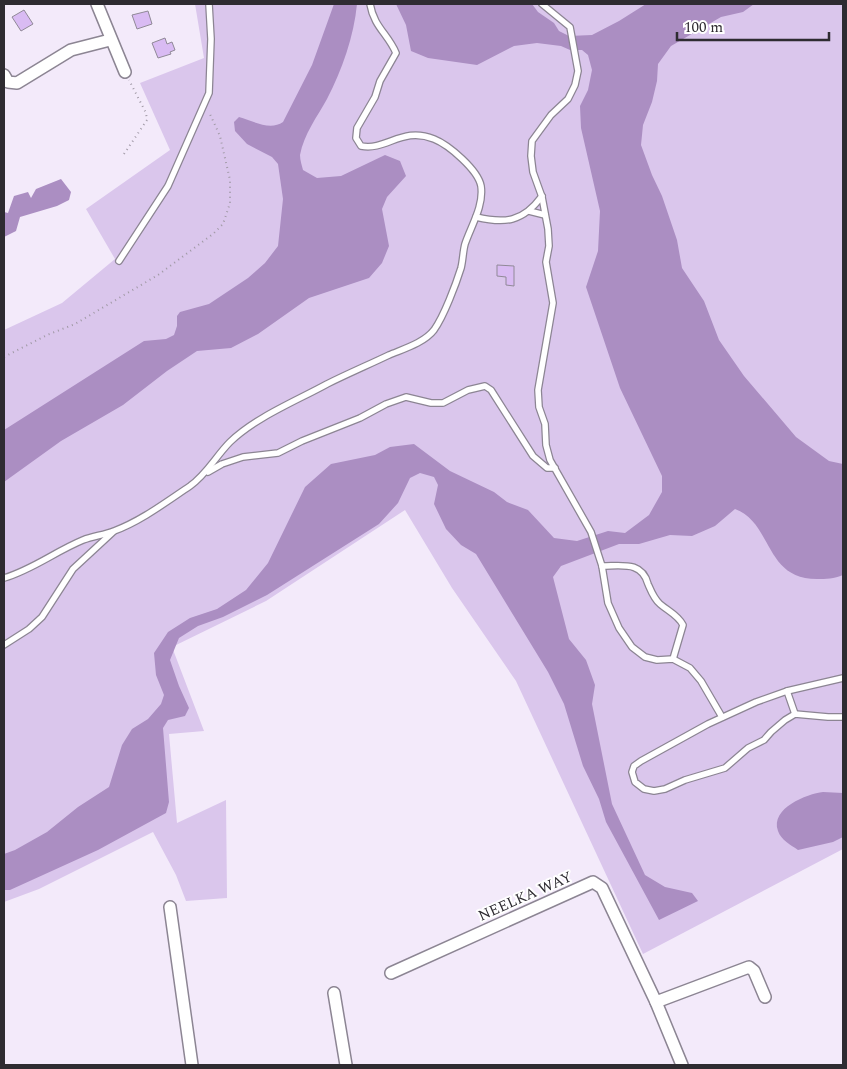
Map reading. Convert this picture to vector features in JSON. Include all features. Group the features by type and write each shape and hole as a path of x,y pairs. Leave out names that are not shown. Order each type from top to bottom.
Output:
{"street":[{"path":"97,4 110,40 125,72"},
{"path":"4,76 8,82 17,83 71,50 110,40"},
{"name":"NEELKA WAY","path":"391,973 593,882 602,888 656,1002 682,1065"},
{"path":"170,907 192,1065"},
{"path":"656,1002 749,967 754,971 765,997"},
{"path":"334,993 346,1065"}],"lane":[{"path":"119,261 168,186 209,93 211,39 209,4"},
{"path":"206,473 230,442 272,413 339,378 419,342 433,331 445,308 461,266 464,246 476,218 480,198 481,185 473,170 450,148 434,139 414,134 370,148 361,146 356,138 357,128 375,98 380,82 396,53 393,45 381,31 370,4"},
{"path":"542,4 570,27 578,71 575,85 568,99 551,115 532,141 533,172 542,196 549,246 546,262 552,303 538,390 539,407 545,424 546,444 550,460 591,532 600,557 608,603 619,628 632,647 645,657 657,660 673,659 690,668 701,680 722,717"},
{"path":"476,218 497,222 509,220 529,211 542,196"},
{"path":"529,211 546,215"},
{"path":"4,578 36,565 84,539 114,531 145,516 222,464 243,458 278,453 302,441 360,418 386,404 406,397 431,403 443,402 468,390 485,386 491,390 533,456 547,468 555,468"},
{"path":"4,645 30,630 42,617 73,569 114,531"},
{"path":"602,566 624,566 640,569 646,576 650,591 658,603 680,620 683,625 673,659"},
{"path":"843,678 787,691 722,717 641,761 634,766 632,772 635,782 644,789 654,791 665,789 685,780 725,768 748,748 764,740 785,720 795,714 843,717"},
{"path":"787,691 795,714"}],"path":[{"path":"124,154 147,120 146,113 125,72"},
{"path":"4,357 46,335 75,324 158,275 213,234 223,224 230,203 230,180 220,136 210,115 209,93"}],"shaded area":[{"path":"195,4 843,4 843,849 643,954 516,681 452,588 405,510 266,601 172,647 204,731 169,734 177,823 226,800 227,898 186,901 176,875 153,832 39,889 4,902 4,330 62,303 115,259 86,209 170,150 140,83 204,58"},
{"path":"334,4 357,4 353,28 338,76 304,140 300,155 301,161 303,170 317,178 341,176 385,155 400,161 406,176 387,197 382,209 389,246 382,263 369,278 309,298 258,334 231,348 197,351 167,371 123,405 61,441 4,482 4,430 144,341 166,339 174,335 177,326 177,316 180,312 209,304 248,278 265,263 278,246 283,199 278,164 272,157 247,144 235,131 234,122 239,117 273,126 283,122 312,65"},
{"path":"396,4 532,4 538,12 554,23 559,31 569,36 592,35 646,4 754,4 743,12 721,17 671,46 658,64 657,81 652,102 643,125 641,145 662,196 677,240 682,268 704,301 719,340 744,376 796,437 829,461 843,464 843,575 827,579 817,579 800,577 787,570 778,561 756,526 747,516 735,509 715,526 692,536 670,535 639,544 619,544 561,566 553,577 569,639 586,660 595,685 592,704 612,804 645,875 665,887 692,893 698,901 659,920 606,822 599,799 583,766 564,704 548,672 476,554 461,545 446,529 434,504 438,485 434,477 420,473 410,478 398,503 379,524 267,595 223,617 198,626 179,638 170,660 189,708 185,716 168,720 163,728 169,802 166,813 98,850 10,890 4,890 4,854 47,832 78,807 109,787 122,745 132,729 148,719 161,704 164,695 156,675 154,653 168,632 190,618 217,609 246,590 268,563 305,487 331,464 375,455 390,447 414,444 450,471 494,492 507,502 528,510 554,538 577,541 608,531 625,533 649,515 662,492 662,476 620,388 586,287 598,251 600,211 581,128 580,106 588,90 592,70 588,55 582,50 570,50 561,46 537,43 514,46 477,65 428,58 411,51 406,25"},
{"path":"61,179 71,192 69,200 57,206 20,217 16,231 4,237 4,212 8,213 14,196 28,192 31,198 36,189"},
{"path":"823,792 843,793 843,837 833,842 798,850 786,842 779,834 777,823 779,815 800,799"}],"building":[{"path":"24,10 33,24 21,31 12,17"},
{"path":"148,11 152,24 137,29 132,15"},
{"path":"165,38 167,44 172,42 175,50 170,52 171,54 158,58 152,43"},
{"path":"497,265 514,266 514,286 506,285 506,277 497,276"}]}
